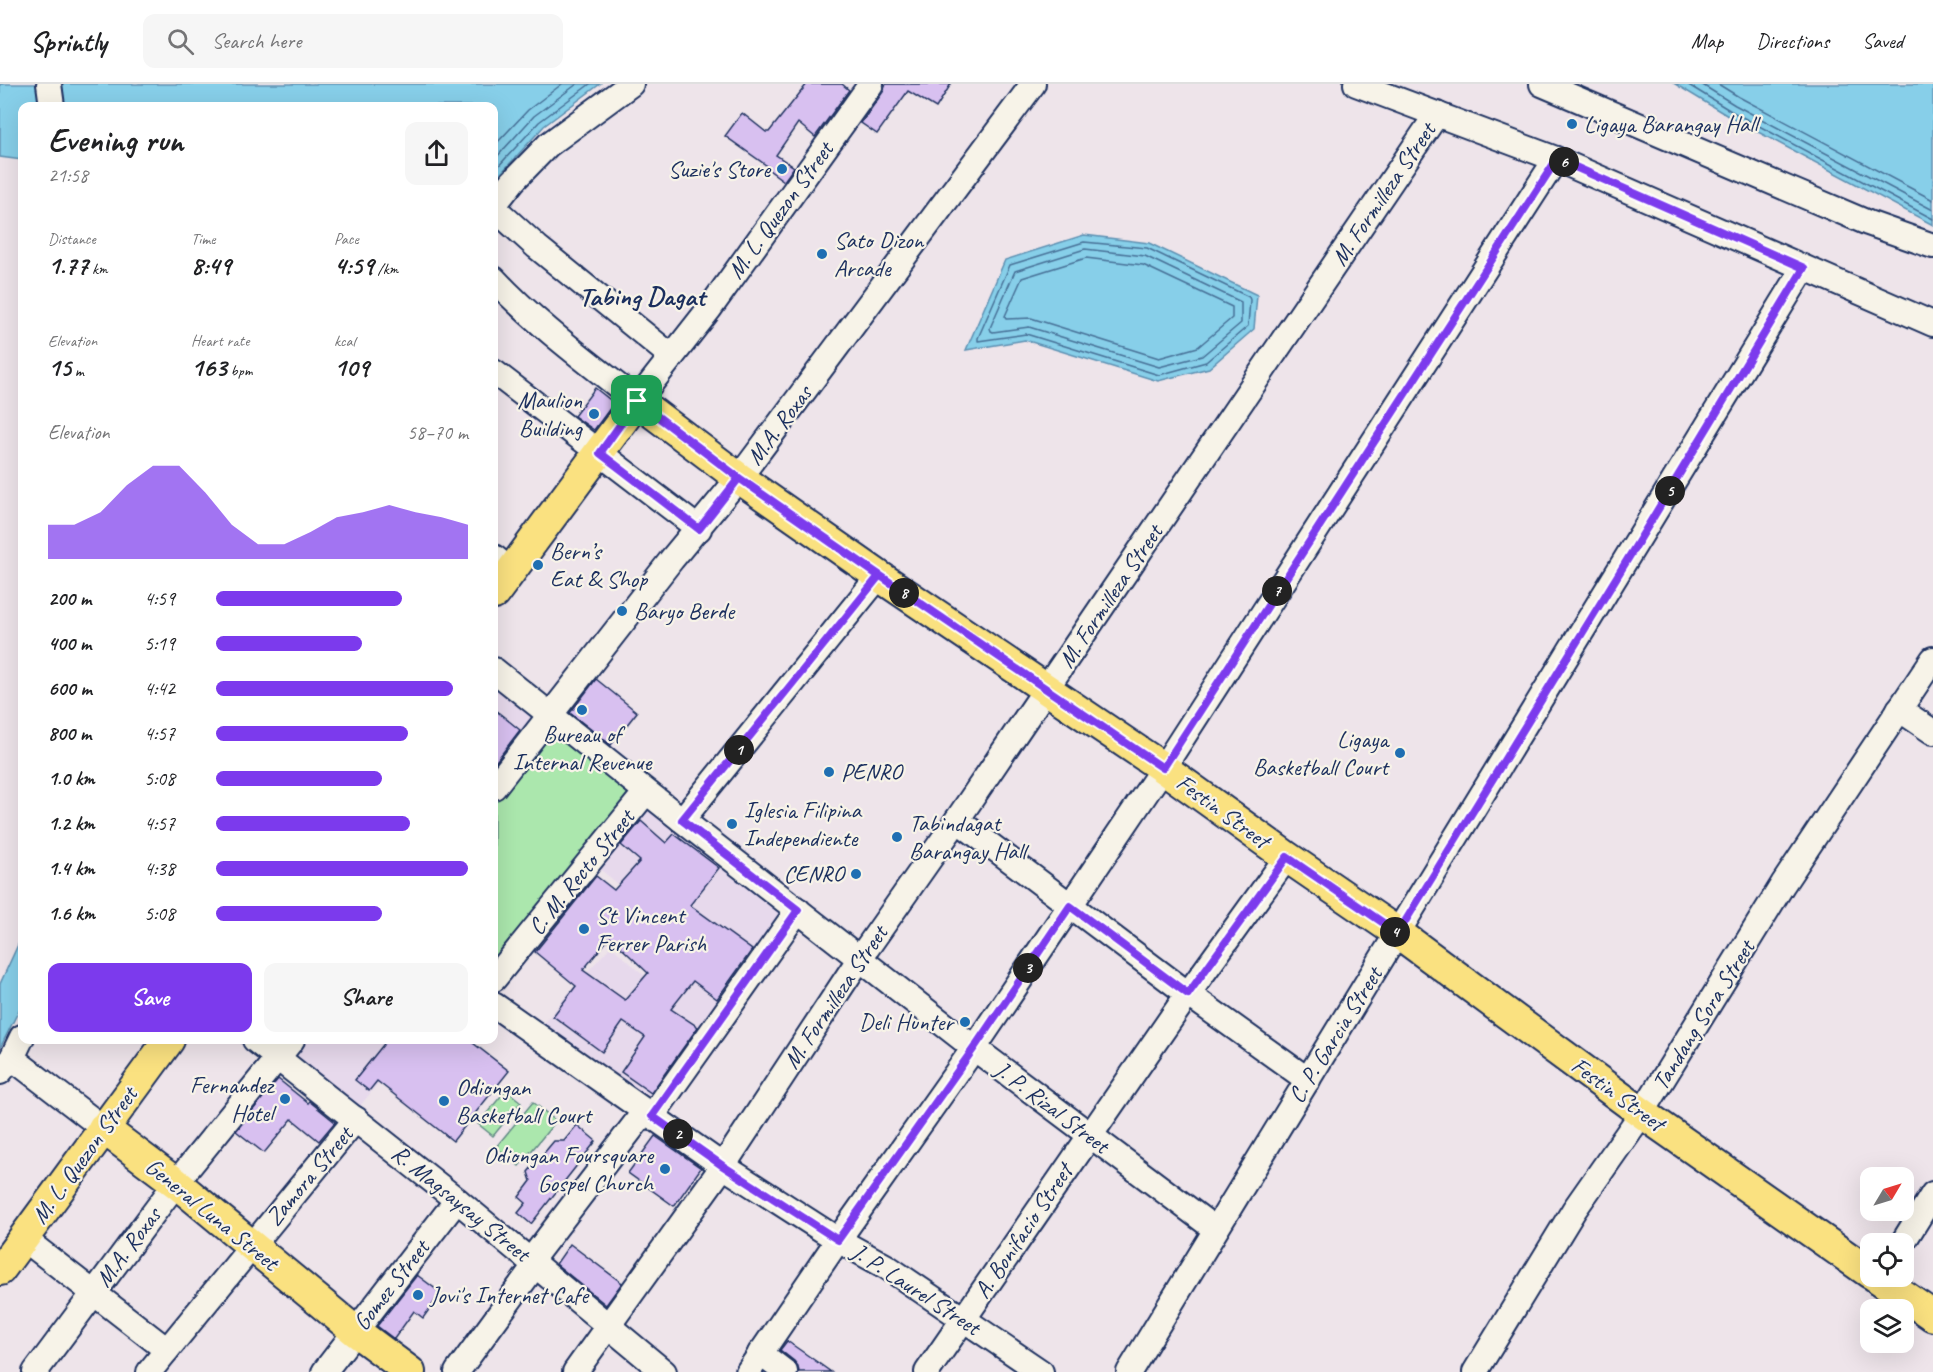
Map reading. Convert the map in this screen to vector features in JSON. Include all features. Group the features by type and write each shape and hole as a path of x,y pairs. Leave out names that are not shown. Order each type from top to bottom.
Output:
{"main road":[{"name":"Festin Street","path":"637,401 739,478 879,576 1163,768 1398,933 1642,1113 1860,1265"},
{"name":"M. L. Quezon Street","path":"498,579 502,564 600,453 637,401"},
{"name":"M. L. Quezon Street","path":"0,1270 166,1044"},
{"name":"General Luna Street","path":"103,1128 176,1183 355,1331 410,1372"},
{"name":"Festin Street","path":"1891,1287 1933,1317"}],"street":[{"path":"49,84 51,102"},
{"path":"498,201 513,181 548,145 631,84"},
{"name":"M. L. Quezon Street","path":"637,401 710,308 871,84"},
{"name":"M.A. Roxas","path":"498,782 672,559 739,478 1033,84"},
{"path":"1356,84 1557,159 1933,324"},
{"path":"1542,84 1868,223 1933,246"},
{"name":"M. Formilleza Street","path":"575,1372 723,1166 860,958 1047,689 1437,114"},
{"path":"785,1372 754,1363 974,1048 1163,768 1557,159"},
{"path":"498,210 537,247 671,356"},
{"name":"C. P. Garcia Street","path":"1129,1372 1804,268"},
{"name":"Festin Street","path":"498,284 510,297 574,352 637,401"},
{"path":"498,375 699,529"},
{"path":"682,820 879,576"},
{"name":"Tandang Sora Street","path":"1475,1372 1574,1210 1642,1113 1783,885 1933,659"},
{"name":"J. P. Rizal Street","path":"498,673 550,717 974,1048 1215,1229"},
{"path":"1899,709 1933,732"},
{"name":"C. M. Recto Street","path":"498,974 646,792"},
{"path":"957,820 1188,994 1308,1080"},
{"name":"A. Bonifacio Street","path":"927,1372 1188,994 1287,857"},
{"path":"457,1372 534,1262 648,1114 798,910"},
{"name":"J. P. Laurel Street","path":"498,1008 723,1166 838,1240 887,1267 1041,1372"},
{"name":"R. Magsaysay Street","path":"270,1044 285,1048 356,1119 534,1262 664,1372"},
{"name":"M.A. Roxas","path":"35,1372 176,1183 285,1048"},
{"name":"General Luna Street","path":"11,1056 103,1128"},
{"name":"Zamora Street","path":"149,1372 356,1119"},
{"path":"1909,1233 1933,1194"},
{"name":"Gomez Street","path":"324,1372 458,1200"},
{"path":"23,1238 167,1350"}],"shaded area":[{"path":"498,673 550,717 498,782"},
{"path":"646,792 798,910 652,1116 535,1034 611,946 646,977 658,966 639,901 590,861"},
{"path":"260,1044 410,1044 352,1116"}],"green space":[{"path":"555,733 628,791 628,795 498,959 498,796 547,735"},
{"path":"506,1090 521,1102 493,1136 478,1124"},
{"path":"533,1102 556,1121 519,1166 496,1147"}],"water":[{"path":"0,84 600,84 544,126 498,177 498,102 18,102 18,159 0,157"},
{"path":"1675,84 1933,84 1933,225 1728,116"},
{"path":"1084,235 1149,243 1257,295 1254,329 1209,368 1158,381 1025,340 966,350 1005,260"},
{"path":"18,945 18,1012 0,1048 0,984"}],"building":[{"path":"807,84 842,84 849,90 815,137 798,123 776,155 794,167 784,181 769,170 770,168 725,136 742,113 769,132"},
{"path":"886,84 951,84 936,108 908,91 877,134 861,123"},
{"name":"Maulion Building","path":"595,388 614,403 594,430 574,416"},
{"path":"596,679 637,712 611,745 570,713"},
{"path":"498,712 520,730 498,759"},
{"path":"641,821 666,843 674,834 719,868 690,905 752,950 717,999 693,981 671,1009 698,1027 651,1093 621,1072 645,1037 623,1022 602,1052 553,1016 576,986 535,952 596,876 614,890 640,861 621,845","holes":["610,937 648,973 625,1000 583,970"]},
{"name":"Odiongan Basketball Court","path":"384,1044 474,1044 509,1071 453,1141 377,1081 369,1091 355,1080"},
{"path":"278,1079 335,1122 319,1141 292,1119 264,1153 236,1131"},
{"path":"577,1125 596,1141 531,1224 518,1213 526,1203 519,1197 531,1181 528,1172 554,1141 564,1141"},
{"name":"Odiongan Foursquare Gospel Church","path":"655,1136 701,1168 674,1206 628,1173"},
{"path":"570,1244 622,1283 606,1305 556,1264"},
{"path":"417,1275 441,1293 423,1318 414,1311 394,1339 377,1326"},
{"path":"787,1341 831,1372 799,1372 794,1361 780,1350"}],"place":[{"name":"Ligaya Barangay Hall","path":"1572,124"},
{"name":"Suzie's Store","path":"782,169"},
{"name":"Sato Dizon Arcade","path":"822,254"},
{"name":"Maulion Building","path":"594,414"},
{"name":"Bern’s Eat & Shop","path":"538,565"},
{"name":"Baryo Berde","path":"622,611"},
{"name":"Bureau of Internal Revenue","path":"582,710"},
{"name":"Ligaya Basketball Court","path":"1400,753"},
{"name":"PENRO","path":"829,772"},
{"name":"Iglesia Filipina Independiente","path":"732,824"},
{"name":"Tabindagat Barangay Hall","path":"897,837"},
{"name":"CENRO","path":"856,874"},
{"name":"St Vincent Ferrer Parish","path":"584,929"},
{"name":"Deli Hunter","path":"965,1022"},
{"name":"Fernandez Hotel","path":"285,1099"},
{"name":"Odiongan Basketball Court","path":"444,1101"},
{"name":"Odiongan Foursquare Gospel Church","path":"665,1169"},
{"name":"Jovi's Internet Cafe","path":"418,1295"}],"district":[{"name":"Tabing Dagat","path":"642,296"}],"route":[{"path":"637,401 600,453 699,529 739,478 809,527 879,576 1163,768 1557,159 1804,268 1398,933 1287,857 1188,994 1070,906 974,1048 838,1240 723,1166 652,1116 798,910 682,820 879,576 739,478 637,401"}]}
